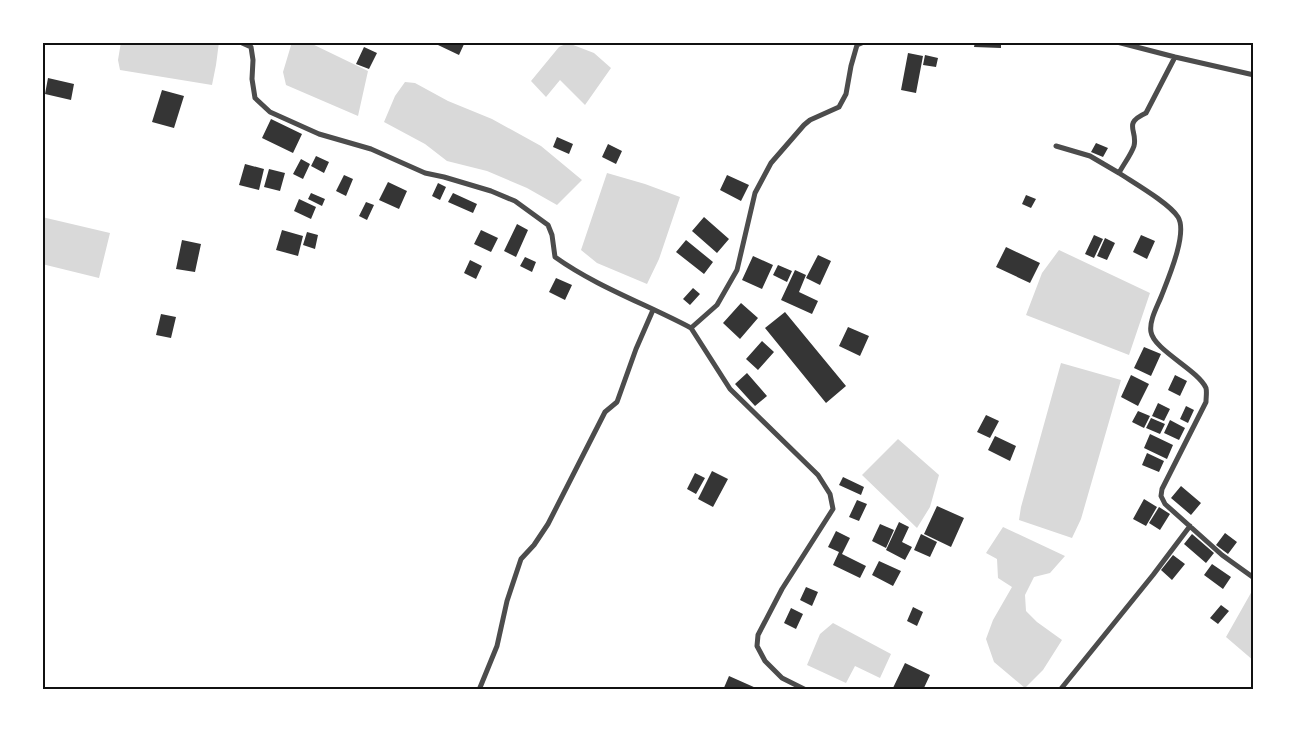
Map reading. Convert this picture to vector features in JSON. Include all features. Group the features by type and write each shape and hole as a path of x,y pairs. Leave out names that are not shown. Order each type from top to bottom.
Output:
{"street":[{"path":"240,42 251,47 255,98 270,111 319,134 371,149 424,173 490,191 514,201 548,225 552,234 555,257 570,268 691,328 730,389 818,475 830,494 832,510 782,589 758,635 757,646 765,662 782,678 806,690"},
{"path":"691,328 717,304 737,270 755,193 771,163 804,125 838,107 846,94 854,43 864,42"},
{"path":"1117,42 1254,75"},
{"path":"1119,173 1134,145 1132,125 1137,117 1146,113 1175,57"},
{"path":"1056,146 1090,156 1119,173 1171,208 1180,219 1180,241 1152,321 1151,333 1157,343 1200,380 1207,389 1206,402 1162,489 1161,496 1165,504 1222,555 1254,578"},
{"path":"479,690 497,646 507,601 521,558 534,545 548,524 605,412 617,402 653,310"},
{"path":"1060,690 1190,526"}],"shaded area":[{"path":"121,42 219,42 212,85 120,70 118,60"},
{"path":"292,42 308,42 368,71 358,116 286,85 283,72"},
{"path":"568,43 594,53 611,68 585,105 560,80 546,97 531,81 559,47"},
{"path":"405,82 415,83 448,101 492,119 541,146 582,180 557,205 527,188 487,171 447,161 425,144 384,122 395,96"},
{"path":"607,173 680,197 659,259 647,284 597,263 581,250"},
{"path":"42,217 110,233 99,278 42,264"},
{"path":"1059,250 1150,293 1129,355 1026,315 1042,273"},
{"path":"1061,363 1121,380 1081,519 1072,538 1019,520"},
{"path":"898,439 939,475 930,507 917,528 862,475"},
{"path":"1003,527 1065,556 1050,573 1034,577 1025,595 1026,611 1062,640 1043,670 1025,688 994,662 986,639 993,620 1012,587 998,578 997,559 986,553"},
{"path":"1252,591 1254,592 1254,661 1226,637"},
{"path":"833,623 891,654 880,678 855,666 846,683 807,665 820,634"}],"building":[{"path":"440,42 465,42 459,55 438,45"},
{"path":"975,42 1001,42 1001,48 974,47"},
{"path":"364,47 377,53 369,69 356,64"},
{"path":"908,53 923,56 916,93 901,90"},
{"path":"925,55 938,58 936,67 923,65"},
{"path":"48,78 74,84 71,100 45,94"},
{"path":"162,90 184,96 174,128 152,122"},
{"path":"271,119 302,134 293,153 262,138"},
{"path":"557,137 573,144 569,154 553,147"},
{"path":"1096,143 1108,148 1103,157 1091,152"},
{"path":"608,144 622,151 616,164 602,157"},
{"path":"316,156 329,162 324,173 311,166"},
{"path":"301,159 310,164 303,179 293,174"},
{"path":"245,164 264,169 259,190 239,185"},
{"path":"269,169 285,173 280,191 264,187"},
{"path":"344,175 353,179 346,196 336,191"},
{"path":"727,175 749,185 741,201 720,190"},
{"path":"388,182 407,191 399,209 379,200"},
{"path":"438,183 446,187 440,200 432,196"},
{"path":"311,193 325,199 322,206 308,199"},
{"path":"453,193 477,204 473,213 448,202"},
{"path":"1026,195 1036,199 1031,208 1022,204"},
{"path":"299,199 316,207 311,219 294,211"},
{"path":"366,202 374,205 367,220 359,216"},
{"path":"704,217 729,239 717,253 692,231"},
{"path":"517,224 528,230 516,257 504,251"},
{"path":"282,230 303,236 298,256 276,250"},
{"path":"481,230 498,238 491,252 474,244"},
{"path":"307,232 318,235 315,249 303,245"},
{"path":"1094,235 1103,239 1094,258 1085,254"},
{"path":"1141,235 1155,241 1147,259 1133,252"},
{"path":"1105,238 1115,243 1107,260 1097,256"},
{"path":"182,240 201,244 195,272 176,269"},
{"path":"686,240 713,262 704,274 676,252"},
{"path":"1006,247 1040,263 1030,283 996,267"},
{"path":"818,255 831,261 820,285 806,278"},
{"path":"753,256 773,265 762,289 742,280"},
{"path":"525,257 536,262 532,272 520,266"},
{"path":"470,260 482,266 476,279 464,273"},
{"path":"778,265 792,271 787,282 773,275"},
{"path":"795,270 806,275 799,292 818,301 812,314 781,300"},
{"path":"556,278 572,285 565,300 549,292"},
{"path":"693,288 700,294 690,305 683,299"},
{"path":"741,303 758,318 740,339 723,323"},
{"path":"785,312 846,386 826,403 765,328"},
{"path":"161,314 176,317 171,338 156,335"},
{"path":"848,327 869,336 860,356 839,346"},
{"path":"762,341 774,352 758,370 746,359"},
{"path":"1144,347 1161,354 1151,376 1134,368"},
{"path":"747,373 767,396 755,406 735,384"},
{"path":"1131,375 1149,384 1138,406 1121,397"},
{"path":"1175,375 1187,381 1180,396 1168,390"},
{"path":"1158,403 1170,409 1164,421 1152,416"},
{"path":"1186,406 1194,410 1188,423 1180,419"},
{"path":"1138,411 1150,416 1144,428 1132,422"},
{"path":"986,415 999,421 990,438 977,432"},
{"path":"1151,418 1165,424 1160,434 1146,428"},
{"path":"1170,420 1185,428 1179,440 1164,433"},
{"path":"1150,434 1173,445 1167,459 1144,448"},
{"path":"995,436 1016,446 1010,461 988,450"},
{"path":"1147,453 1164,461 1159,472 1142,465"},
{"path":"712,471 728,479 713,507 698,499"},
{"path":"695,473 705,478 696,494 687,489"},
{"path":"843,477 864,487 861,495 839,485"},
{"path":"1181,486 1201,503 1191,515 1171,498"},
{"path":"1144,499 1157,507 1146,526 1133,519"},
{"path":"857,500 867,504 859,521 849,517"},
{"path":"937,506 964,518 951,547 924,534"},
{"path":"1159,507 1170,514 1160,530 1149,523"},
{"path":"899,522 909,527 902,542 912,547 905,560 886,550"},
{"path":"880,524 894,530 886,548 872,541"},
{"path":"836,531 850,538 842,554 866,566 860,578 833,565 839,552 828,547"},
{"path":"1225,533 1237,542 1228,554 1216,545"},
{"path":"921,534 937,542 930,557 914,550"},
{"path":"1192,534 1214,553 1206,563 1184,544"},
{"path":"1173,555 1185,564 1172,580 1161,570"},
{"path":"879,561 901,571 893,586 872,575"},
{"path":"1212,564 1231,577 1223,589 1204,575"},
{"path":"806,587 818,592 812,606 800,600"},
{"path":"1221,605 1229,611 1218,624 1210,618"},
{"path":"913,607 923,612 917,626 907,621"},
{"path":"791,608 803,614 796,629 784,623"},
{"path":"905,663 930,675 923,690 892,690"},
{"path":"729,676 756,688 755,690 723,690"}]}
